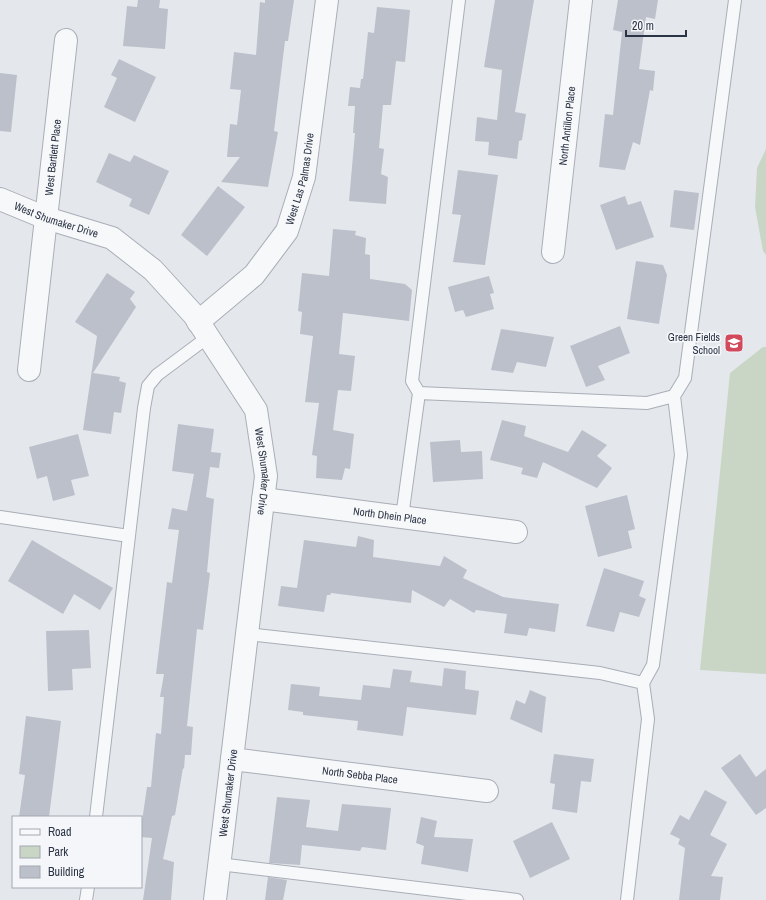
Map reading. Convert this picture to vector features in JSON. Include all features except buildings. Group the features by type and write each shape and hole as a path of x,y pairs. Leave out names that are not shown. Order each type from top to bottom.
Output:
{"street":[{"name":"West Las Palmas Drive","path":"203,330 254,275 287,231 304,177 327,0"},
{"name":"North Antillon Place","path":"553,252 581,0"},
{"name":"West Bartlett Place","path":"29,370 66,40"},
{"name":"West Shumaker Drive","path":"0,200 46,218 112,238 153,270 194,315 256,410 266,476 215,900"},
{"name":"North Dhein Place","path":"264,499 516,532"},
{"name":"North Sebba Place","path":"232,759 487,791"}],"lane":[{"path":"402,517 418,393 412,381 459,0"},
{"path":"628,900 648,719 643,683 653,665 681,455 674,396 685,378 736,0"},
{"path":"96,816 144,408 148,386 157,375 203,330"},
{"path":"418,393 648,403 674,396"},
{"path":"0,517 129,536"},
{"path":"247,634 600,673 643,683"},
{"path":"219,864 517,900"},
{"path":"86,900 88,888"}],"green space":[{"path":"766,149 766,255 763,251 755,207 757,168"},
{"path":"763,347 766,347 766,674 700,670 730,373"}],"place":[{"name":"Green Fields School","path":"734,343"}]}
